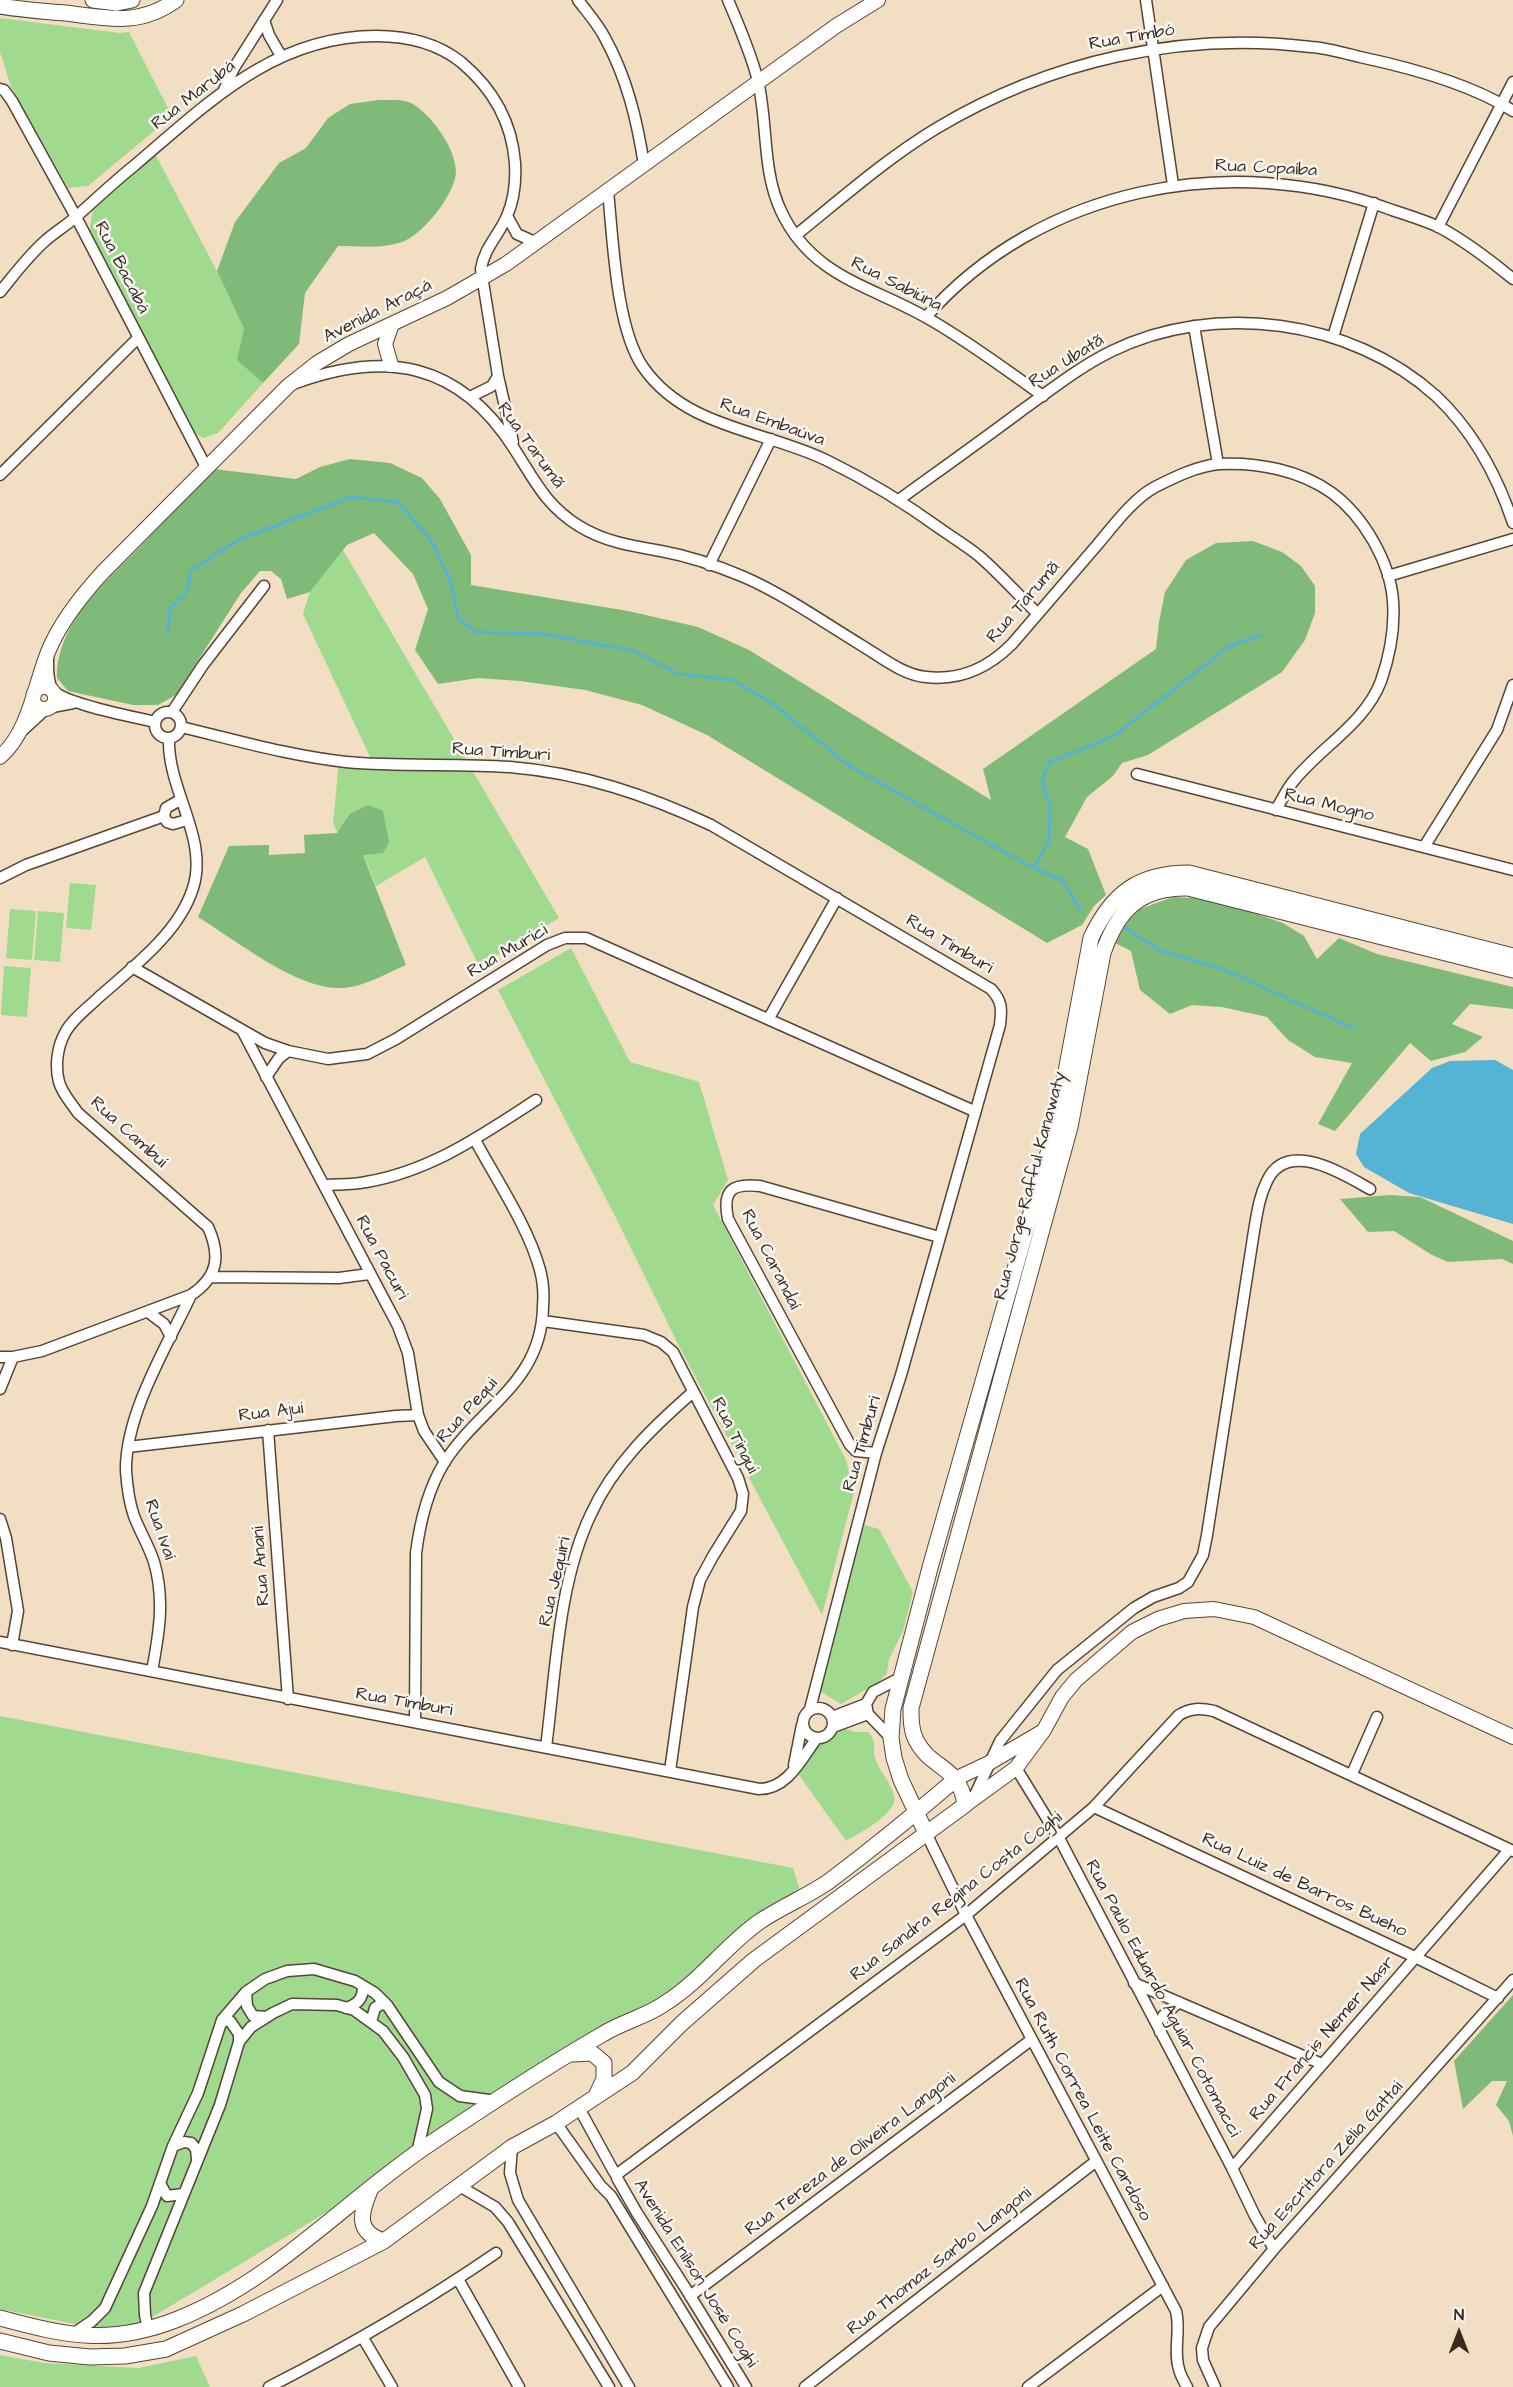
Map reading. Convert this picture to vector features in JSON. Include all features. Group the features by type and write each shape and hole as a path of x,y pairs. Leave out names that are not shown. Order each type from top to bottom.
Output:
{"main road":[{"path":"93,0 117,3 132,0"},
{"path":"0,6 25,5 116,20 161,11 176,0"},
{"name":"Rua Jorge Rafful Kanawaty","path":"926,1833 897,1769 891,1738 893,1709 912,1631 1056,1125 1091,938 1099,920 1113,901 1131,886 1150,877 1170,873 1189,873 1513,956"},
{"name":"Rua Jorge Rafful Kanawaty","path":"957,1779 917,1742 912,1727 911,1708 1070,1127 1103,953 1110,934 1121,916 1137,900 1153,892 1172,888 1188,888 1513,970"},
{"path":"912,1631 930,1636"},
{"path":"0,2318 57,2333 124,2334 178,2319 232,2294 280,2261 372,2185 417,2153 607,2031 648,2014 666,2003 757,1923 826,1883 957,1779 969,1801 754,1960 682,2023 632,2073 556,2123 512,2147 461,2187 384,2241 318,2277 166,2349 125,2356 90,2357 49,2352 0,2341"},
{"path":"569,2054 586,2052 598,2056 604,2063 604,2079 594,2099"},
{"path":"372,2185 364,2203 363,2226 367,2233 384,2241"}],"street":[{"path":"223,90 234,68 277,0"},
{"path":"578,0 604,36 624,78 637,124 644,165"},
{"name":"Rua Sabiúna","path":"728,0 745,41 758,82 770,178 781,212 796,235 810,252 830,269 859,287 926,317 970,343 1043,396"},
{"name":"Avenida Araçá","path":"0,757 17,736 26,717 48,651 77,601 288,386 317,363 349,344 481,278 537,243 836,26 878,0"},
{"path":"1146,0 1173,185"},
{"path":"264,20 269,35 281,56"},
{"name":"Rua Marubá","path":"0,292 45,241 223,90 281,56 319,42 355,36 394,36 428,43 453,56 479,77 499,105 510,136 515,163 514,193 507,216 485,253 481,278 498,376 514,448"},
{"name":"Rua Timbó","path":"796,235 917,141 993,97 1046,75 1102,59 1153,49 1196,44 1251,42 1313,47 1392,64 1458,86 1502,104 1513,111"},
{"path":"1438,227 1513,82"},
{"name":"Rua Bacabá","path":"0,89 4,90 12,101 76,217 206,468"},
{"name":"Rua Copaíba","path":"926,317 948,293 981,265 1024,237 1080,211 1124,196 1173,185 1216,181 1260,182 1324,189 1374,203 1438,227 1491,261 1513,279"},
{"name":"Rua Embaúva","path":"608,191 620,300 628,338 642,367 663,391 687,408 715,421 824,459 900,499 978,556 1038,614"},
{"path":"1333,337 1374,203"},
{"path":"507,216 516,234 537,243"},
{"name":"Rua Ubatã","path":"900,499 1080,369 1113,351 1156,334 1194,326 1251,323 1291,327 1333,337 1398,367 1436,396 1461,424 1485,457 1504,496 1513,523"},
{"path":"392,324 385,344 392,365"},
{"path":"1194,326 1218,464"},
{"path":"0,475 138,338"},
{"name":"Rua Tarumã","path":"288,386 355,366 392,365 446,381 491,415 514,448 533,482 554,508 579,526 631,547 662,551 744,577 785,598 898,668 924,677 949,677 974,671 994,662 1123,515 1153,489 1186,473 1218,464 1260,465 1299,476 1332,493 1355,516 1376,546 1388,576 1393,598 1394,626 1389,656 1380,684 1362,713 1292,783 1276,810"},
{"path":"470,397 492,386 498,376"},
{"path":"709,565 771,439"},
{"path":"1388,576 1513,539"},
{"path":"172,712 203,664 264,586"},
{"path":"17,736 55,700 49,677 48,651"},
{"path":"1424,848 1497,730 1513,685"},
{"path":"76,702 41,708 35,704 34,694 42,687 76,702 155,722"},
{"path":"155,722 163,712 172,712 180,719 181,727 177,734 169,738"},
{"path":"155,722 158,733 169,738"},
{"name":"Rua Timburi","path":"181,727 297,755 345,762 510,767 564,774 615,786 665,804 711,825 991,989 1001,999 1000,1024 901,1375 876,1452 810,1709"},
{"path":"169,738 171,769 180,800 166,808 164,816 167,822 173,824 187,820"},
{"name":"Rua Mogno","path":"1137,774 1513,870"},
{"name":"Rua Cambuí","path":"180,800 196,845 197,868 193,888 184,910 163,937 65,1032 59,1047 59,1081 65,1095 78,1113 208,1227 214,1241 216,1261 211,1277"},
{"path":"0,878 26,865 164,816"},
{"path":"769,1018 837,898"},
{"name":"Rua Murici","path":"132,967 243,1032 288,1052 328,1059 367,1054 396,1039 547,945 565,939 586,938 974,1111"},
{"name":"Rua Pacuri","path":"243,1032 398,1326 413,1377 418,1415 424,1431 445,1462"},
{"path":"266,1077 279,1058 288,1052"},
{"path":"325,1185 365,1183 407,1172 442,1158 475,1140 536,1100"},
{"name":"Rua Pequi","path":"415,1722 416,1553 419,1527 427,1500 445,1462 526,1370 543,1322 544,1294 540,1270 532,1249 475,1140"},
{"path":"969,1801 1000,1741 1057,1671 1134,1608 1188,1582 1199,1564 1207,1535 1260,1197 1268,1178 1277,1167 1288,1162 1304,1161 1333,1169 1370,1189"},
{"name":"Rua Carandaí","path":"876,1452 856,1450 850,1445 728,1219 727,1195 735,1187 760,1186 939,1237"},
{"path":"0,1357 13,1357 42,1351 148,1312 191,1295 203,1287 211,1277 339,1278 369,1274"},
{"name":"Rua Ivaí","path":"152,1671 161,1623 160,1587 154,1562 134,1515 127,1479 128,1447 132,1425 143,1398 191,1295"},
{"path":"148,1312 164,1324 171,1336"},
{"name":"Rua Tingui","path":"543,1322 644,1335 660,1342 672,1352 738,1478 743,1494 741,1511 700,1580 693,1607 670,1770"},
{"path":"0,1389 13,1357"},
{"name":"Rua Jequiri","path":"546,1747 565,1603 574,1562 591,1513 617,1469 644,1437 693,1392"},
{"name":"Rua Ajuí","path":"128,1447 418,1415"},
{"name":"Rua Anani","path":"268,1430 288,1699"},
{"path":"0,1519 6,1538 18,1611 12,1645"},
{"path":"969,1801 1016,1767 1044,1730 1062,1697 1076,1680 1132,1632 1158,1619 1184,1611 1214,1609 1254,1617 1513,1737"},
{"name":"Rua Timburi","path":"0,1642 288,1699 768,1789 780,1785 788,1778 817,1738"},
{"path":"867,1709 873,1692 900,1678"},
{"name":"Rua Sandra Regina Costa Coghi","path":"616,2175 966,1915 1095,1807 1179,1715 1188,1710 1201,1708 1214,1711 1511,1850"},
{"path":"794,1768 802,1725 804,1716 810,1709 825,1709 832,1722 827,1736 817,1738 807,1734 802,1725"},
{"path":"832,1722 867,1709"},
{"path":"867,1709 891,1738"},
{"path":"1352,1774 1377,1717"},
{"path":"957,1779 1044,1730"},
{"name":"Rua Paulo Eduardo Aguiar Cotomacci","path":"1016,1767 1059,1838 1274,2249"},
{"name":"Rua Luiz de Barros Bueho","path":"1095,1807 1498,1998"},
{"name":"Rua Ruth Correa Leite Cardoso","path":"926,1833 966,1915 1095,2162 1164,2286 1179,2322 1178,2369 1187,2387"},
{"name":"Rua Francis Nemer Nasr","path":"1232,2168 1511,1850"},
{"path":"72,2334 92,2321 105,2308 152,2206 173,2146 198,2093 222,2020 246,1992 266,1979 287,1971 314,1969 355,1980 387,2006 439,2082 460,2096 496,2101"},
{"name":"Rua Escritora Zélia Gattai","path":"1215,2387 1203,2360 1202,2348 1209,2327 1274,2249 1513,1980"},
{"path":"1134,1983 1322,2064"},
{"path":"346,2008 358,2003 362,1997 363,1986"},
{"path":"246,1992 249,2012 254,2016 267,2017"},
{"path":"1160,2033 1163,2016 1179,2002"},
{"path":"148,2329 144,2293 220,2105 239,2042 251,2027 292,2004 329,2004 354,2010 383,2031 403,2057 425,2095 427,2109 417,2153"},
{"path":"371,2022 375,2008 381,2004 387,2006"},
{"path":"222,2020 230,2020 236,2027 239,2042"},
{"name":"Rua Tereza de Oliveira Langoni","path":"690,2296 1031,2040"},
{"name":"Avenida Enílson José Coghi","path":"579,2108 637,2213 746,2387"},
{"name":"Avenida Enílson José Coghi","path":"556,2123 611,2196 728,2387"},
{"path":"173,2146 184,2142 191,2143 196,2149 197,2159"},
{"path":"512,2147 510,2173 518,2200 629,2387"},
{"name":"Rua Thomaz Sarbo Langoni","path":"805,2387 1095,2162"},
{"name":"Rua Sandra Regina Costa Coghi","path":"608,2170 616,2175 616,2184 612,2188 602,2186 598,2180 602,2172 608,2170"},
{"path":"160,2182 167,2196 183,2194"},
{"path":"461,2187 495,2207 508,2222 609,2387"},
{"path":"269,2387 363,2338 496,2253"},
{"path":"458,2279 519,2387"},
{"path":"1028,2387 1164,2286"},
{"name":"Rua Tereza de Oliveira Langoni","path":"674,2297 679,2291 690,2296"},
{"name":"Rua Tereza de Oliveira Langoni","path":"681,2309 692,2308 690,2296"},
{"path":"363,2338 392,2387"}],"green space":[{"path":"0,18 120,33 129,32 172,116 88,186 68,188 11,87 0,52"},
{"path":"400,100 411,103 434,123 447,142 455,162 455,180 451,190 428,222 402,242 378,246 338,246 305,293 299,344 263,383 237,360 244,329 217,271 235,222 279,163 306,148 328,118 350,104"},
{"path":"155,154 217,271 244,329 238,360 263,383 218,433 203,438 192,431 89,234 93,208"},
{"path":"350,459 390,463 422,478 440,499 471,555 471,585 628,611 698,627 749,650 991,800 983,769 1156,649 1165,592 1186,560 1216,543 1253,541 1282,552 1301,566 1315,586 1315,613 1305,640 1282,672 1148,755 1122,763 1113,776 1087,797 1065,837 1088,849 1106,895 1094,906 1082,925 1047,943 707,735 642,705 585,690 520,681 478,678 438,684 415,650 428,609 413,574 374,533 347,545 310,592 287,599 281,579 271,571 260,571 241,593 176,695 158,705 133,705 68,691 57,678 59,658 65,639 74,621 86,605 214,469 296,479 320,467"},
{"path":"343,550 559,918 479,966 425,857 376,886 363,854 368,805 348,814 338,833 333,824 339,761 373,763 303,614 310,592"},
{"path":"368,805 383,811 389,842 383,853 363,855 406,965 355,986 337,988 320,986 284,971 198,917 229,846 269,845 269,855 305,853 304,835 337,833 349,814"},
{"path":"70,883 96,885 91,930 66,928"},
{"path":"1173,897 1213,899 1283,923 1304,936 1317,959 1339,938 1377,954 1513,987 1513,1009 1470,1004 1452,1024 1483,1037 1465,1052 1431,1061 1410,1043 1335,1131 1318,1124 1352,1063 1315,1057 1288,1040 1267,1017 1222,1007 1192,1005 1170,1014 1140,990 1131,951 1113,942 1137,910"},
{"path":"10,909 36,911 32,960 6,958"},
{"path":"38,911 64,913 60,962 34,960"},
{"path":"571,948 630,1062 699,1082 728,1180 713,1205 846,1460 854,1492 822,1615 680,1348 617,1220 498,990"},
{"path":"4,966 31,968 27,1017 1,1015"},
{"path":"1390,1195 1420,1197 1513,1241 1513,1264 1502,1259 1448,1262 1432,1255 1394,1231 1368,1232 1340,1199"},
{"path":"864,1525 879,1529 913,1592 903,1631 889,1659 887,1673 879,1682 841,1704 818,1690"},
{"path":"0,1716 793,1868 802,1897 648,2014 372,2185 124,2334 0,2309"},
{"path":"842,1727 854,1732 869,1732 874,1743 877,1763 894,1796 894,1802 884,1816 846,1841 794,1768 817,1743"},
{"path":"1513,1995 1513,2136 1509,2121 1496,2105 1507,2081 1492,2081 1463,2109 1454,2061"},
{"path":"0,2355 44,2363 139,2368 196,2356 210,2387 0,2387"}],"water":[{"path":"1495,1060 1513,1070 1513,1224 1409,1193 1364,1167 1356,1154 1360,1134 1432,1068 1450,1061"}],"waterway":[{"path":"168,634 170,608 186,593 191,571 238,540 351,497 398,502 431,540 451,582 458,618 476,632 544,634 634,651 678,674 733,680 773,704 851,767 1033,868 1062,880 1081,911"},
{"path":"1033,868 1049,842 1050,807 1042,779 1050,762 1114,736 1228,647 1260,635"},
{"path":"1124,927 1161,951 1220,968 1355,1029"}]}
